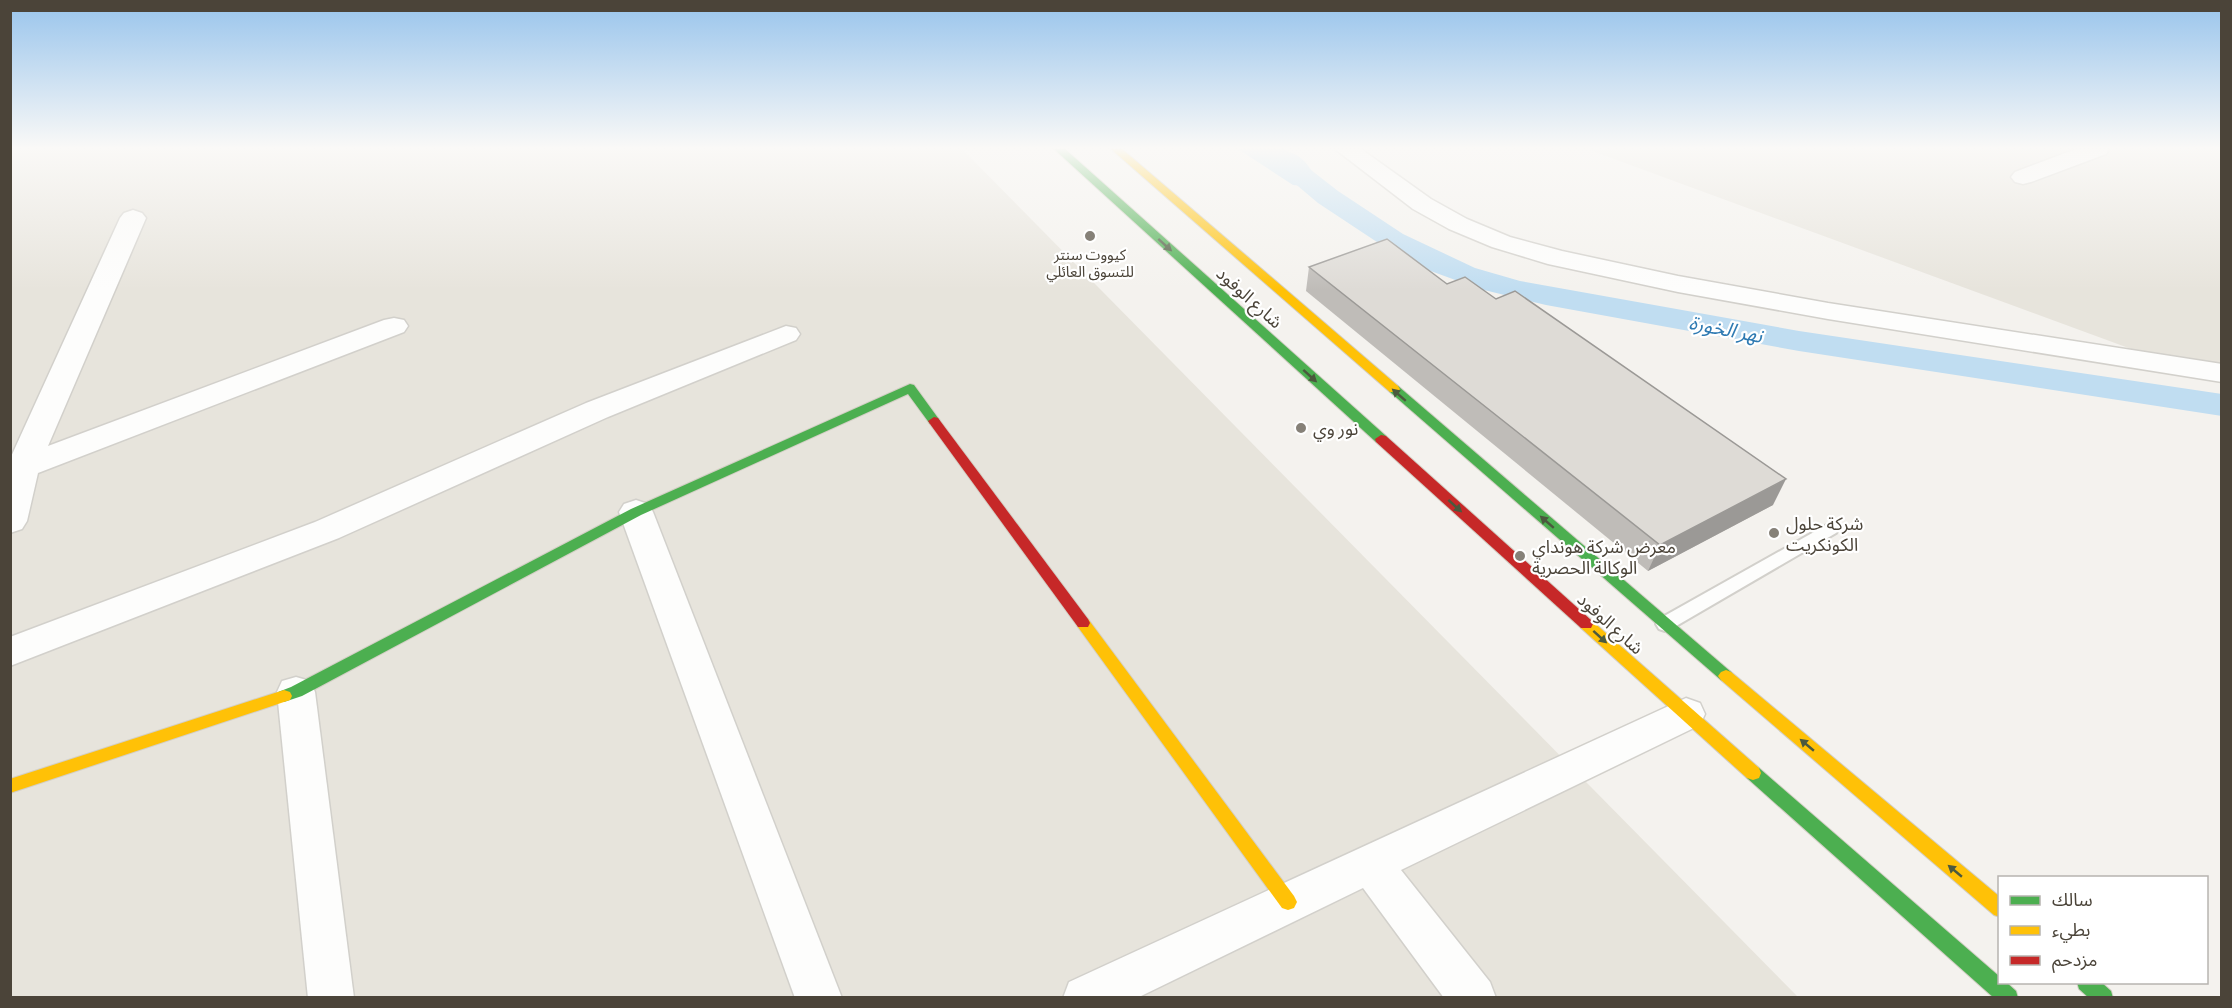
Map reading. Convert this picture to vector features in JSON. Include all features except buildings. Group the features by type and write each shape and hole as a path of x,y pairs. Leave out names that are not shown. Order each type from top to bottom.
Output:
{"main road":[{"name":"شارع الوفود","path":"1111,196 1686,714 2009,998"},
{"name":"شارع الوفود","path":"1170,196 1665,624 1998,907"},
{"path":"10,786 296,692 636,512 910,388 1288,902"},
{"path":"2088,984 2103,998"}],"street":[{"path":"1411,196 1458,224 1501,242 1557,258 1678,284 1828,311 2222,373"},
{"path":"10,521 23,467 133,218"},
{"path":"23,467 394,326"},
{"path":"10,652 327,531 597,410 786,334"},
{"path":"636,512 819,998"},
{"path":"296,692 331,998"},
{"path":"1090,997 1686,714"},
{"path":"1370,863 1473,998"}],"lane":[{"path":"1665,624 1830,529"}],"shaded area":[{"path":"10,196 1008,196 1798,997 11,997"},
{"path":"1715,196 2221,196 2221,382"}],"waterway":[{"name":"نهر الخورة","path":"1327,196 1393,240 1439,264 1490,283 1518,290 1799,341 2222,405"}],"traffic: fast":[{"path":"1111,196 1381,439"},
{"path":"284,696 296,692 636,512 910,388 934,421"},
{"path":"1394,389 1726,676"},
{"path":"1753,773 2009,998"},
{"path":"2088,984 2104,998"}],"traffic: slow":[{"path":"1170,196 1394,389"},
{"path":"1083,623 1288,902"},
{"path":"1586,624 1753,773"},
{"path":"1726,676 1998,907"},
{"path":"10,786 284,696"}],"traffic: jam":[{"path":"934,421 1083,623"},
{"path":"1381,439 1586,624"}],"place":[{"name":"كيووت سنتر للتسوق العائلي","path":"1090,236"},
{"name":"نور وي","path":"1301,428"},
{"name":"شركة حلول الكونكريت","path":"1774,533"},
{"name":"معرض شركة هونداي الوكالة الحصرية","path":"1520,556"}]}
